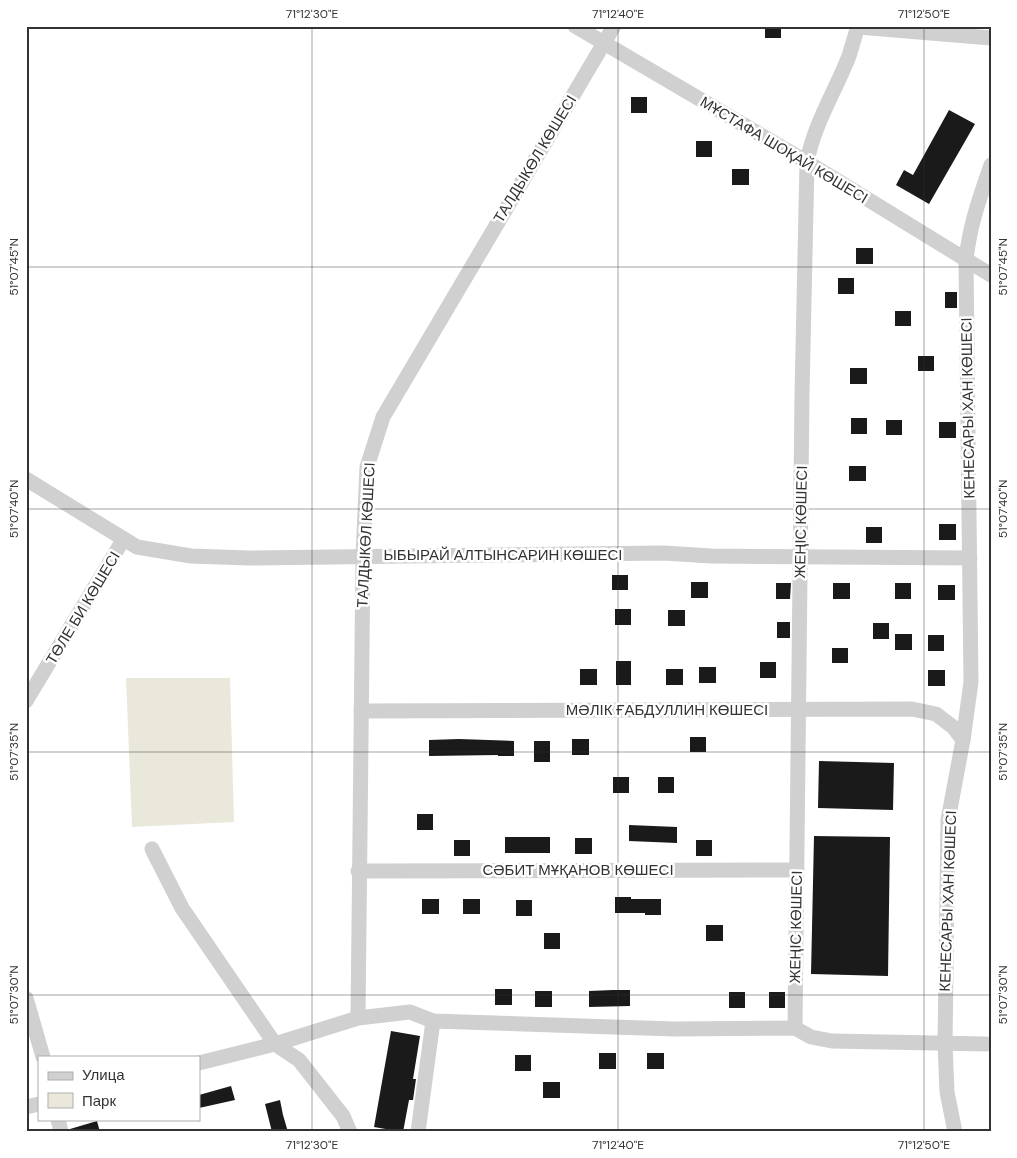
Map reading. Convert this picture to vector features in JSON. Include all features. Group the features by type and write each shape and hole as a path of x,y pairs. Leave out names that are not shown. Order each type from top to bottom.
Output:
{"street":[{"name":"МҰСТАФА ШОҚАЙ КӨШЕСІ","path":"575,26 807,162 991,275"},
{"name":"ТАЛДЫКӨЛ КӨШЕСІ","path":"358,1018 358,871 363,556 367,467 383,417 614,26"},
{"path":"858,27 991,38"},
{"name":"ЖЕҢІС КӨШЕСІ","path":"795,1028 802,395 807,162 821,116 848,57 858,27"},
{"name":"КЕНЕСАРЫ ХАН КӨШЕСІ","path":"955,1132 947,1092 944,1044 948,820 963,740 971,682 966,261 968,237 976,206 991,165"},
{"name":"ЫБЫРАЙ АЛТЫНСАРИН КӨШЕСІ","path":"26,479 137,547 191,556 248,558 664,553 711,556 970,558"},
{"name":"ТӨЛЕ БИ КӨШЕСІ","path":"26,702 124,540"},
{"name":"МӘЛІК ҒАБДУЛЛИН КӨШЕСІ","path":"361,711 912,709 936,714 953,728 963,740"},
{"path":"152,849 182,908 275,1044 299,1060 343,1116 350,1132"},
{"name":"СӘБИТ МҰҚАНОВ КӨШЕСІ","path":"358,871 797,870"},
{"path":"26,998 43,1056"},
{"path":"200,1063 275,1044 358,1018 410,1012 433,1021 674,1029 795,1028 810,1037 832,1041 986,1044"},
{"path":"418,1132 433,1021"}],"green space":[{"path":"126,678 230,678 234,822 132,827"}],"building":[{"path":"765,26 781,26 781,38 765,38"},
{"path":"631,97 647,97 647,113 631,113"},
{"path":"949,110 975,124 929,204 896,185 904,170 913,175"},
{"path":"696,141 712,141 712,157 696,157"},
{"path":"732,169 749,169 749,185 732,185"},
{"path":"856,248 873,248 873,264 856,264"},
{"path":"838,278 854,278 854,294 838,294"},
{"path":"945,292 957,292 957,308 945,308"},
{"path":"895,311 911,311 911,326 895,326"},
{"path":"918,356 934,356 934,371 918,371"},
{"path":"850,368 867,368 867,384 850,384"},
{"path":"851,418 867,418 867,434 851,434"},
{"path":"886,420 902,420 902,435 886,435"},
{"path":"939,422 956,422 956,438 939,438"},
{"path":"849,466 866,466 866,481 849,481"},
{"path":"939,524 956,524 956,540 939,540"},
{"path":"866,527 882,527 882,543 866,543"},
{"path":"612,575 628,575 628,590 612,590"},
{"path":"691,582 708,582 708,598 691,598"},
{"path":"776,583 791,583 790,599 776,599"},
{"path":"833,583 850,583 850,599 833,599"},
{"path":"895,583 911,583 911,599 895,599"},
{"path":"938,585 955,585 955,600 938,600"},
{"path":"615,609 631,609 631,625 615,625"},
{"path":"668,610 685,610 685,626 668,626"},
{"path":"777,622 790,622 790,638 777,638"},
{"path":"873,623 889,623 889,639 873,639"},
{"path":"895,634 912,634 912,650 895,650"},
{"path":"928,635 944,635 944,651 928,651"},
{"path":"832,648 848,648 848,663 832,663"},
{"path":"616,661 631,661 631,685 616,685"},
{"path":"760,662 776,662 776,678 760,678"},
{"path":"699,667 716,667 716,683 699,683"},
{"path":"580,669 597,669 597,685 580,685"},
{"path":"666,669 683,669 683,685 666,685"},
{"path":"928,670 945,670 945,686 928,686"},
{"path":"690,737 706,737 706,752 690,752"},
{"path":"572,739 589,739 589,755 572,755"},
{"path":"429,740 514,741 514,756 429,756"},
{"path":"534,741 550,741 550,762 534,762"},
{"path":"819,761 894,763 893,810 818,808"},
{"path":"613,777 629,777 629,793 613,793"},
{"path":"658,777 674,777 674,793 658,793"},
{"path":"417,814 433,814 433,830 417,830"},
{"path":"629,825 677,827 677,843 629,841"},
{"path":"814,836 890,837 888,976 811,974"},
{"path":"505,837 550,837 550,853 505,853"},
{"path":"575,838 592,838 592,854 575,854"},
{"path":"454,840 470,840 470,856 454,856"},
{"path":"696,840 712,840 712,856 696,856"},
{"path":"615,897 661,899 661,915 615,913"},
{"path":"422,899 439,899 439,914 422,914"},
{"path":"463,899 480,899 480,914 463,914"},
{"path":"516,900 532,900 532,916 516,916"},
{"path":"706,925 723,925 723,941 706,941"},
{"path":"544,933 560,933 560,949 544,949"},
{"path":"495,989 512,989 512,1005 495,1005"},
{"path":"630,990 630,1006 589,1007 589,991"},
{"path":"535,991 552,991 552,1007 535,1007"},
{"path":"729,992 745,992 745,1008 729,1008"},
{"path":"769,992 785,992 785,1008 769,1008"},
{"path":"391,1031 420,1036 413,1079 416,1079 413,1100 409,1100 403,1132 374,1127"},
{"path":"599,1053 616,1053 616,1069 599,1069"},
{"path":"647,1053 664,1053 664,1069 647,1069"},
{"path":"515,1055 531,1055 531,1071 515,1071"},
{"path":"543,1082 560,1082 560,1098 543,1098"},
{"path":"231,1086 235,1100 200,1108 200,1095"},
{"path":"280,1100 288,1132 272,1132 265,1104"},
{"path":"97,1121 100,1132 70,1132 70,1129"}]}
